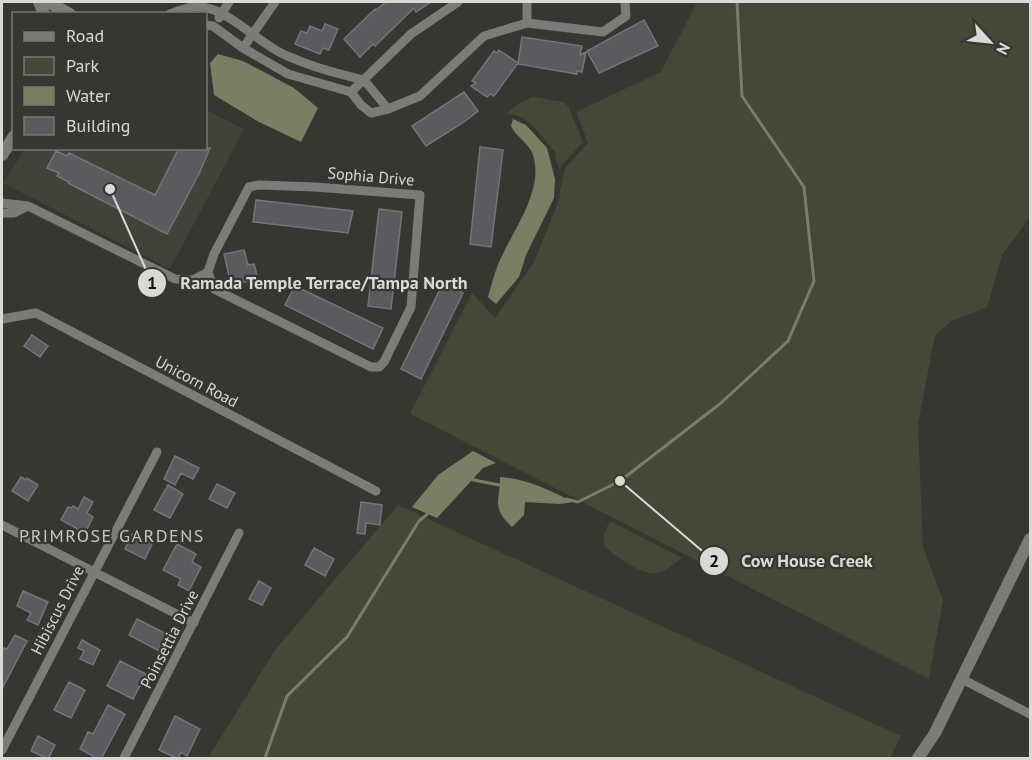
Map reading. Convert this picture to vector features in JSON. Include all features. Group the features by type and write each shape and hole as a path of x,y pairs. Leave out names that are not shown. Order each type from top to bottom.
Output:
{"street":[{"path":"48,2 66,12"},
{"path":"229,2 222,14 209,26 288,74 351,92 371,113 420,96 484,36 527,23 603,32 626,16 625,2"},
{"path":"243,48 275,2"},
{"path":"351,92 411,33 458,2"},
{"path":"527,2 527,23"},
{"path":"175,12 187,7 203,7 222,14 279,52 319,70 364,80 388,109"},
{"path":"315,83 319,70"},
{"path":"2,155 12,139"},
{"name":"Sophia Drive","path":"259,184 420,195 411,307 384,362 379,367 371,368 214,289 208,272 214,254 249,187 259,184"},
{"path":"2,203 28,206 175,279 193,280 208,272"},
{"path":"2,213 14,213 28,206"},
{"name":"Unicorn Road","path":"2,319 36,313 376,491"},
{"name":"Hibiscus Drive","path":"2,750 157,452"},
{"path":"2,525 194,623"},
{"name":"Poinsettia Drive","path":"124,759 239,533"},
{"path":"918,759 935,733 1030,539"},
{"path":"962,679 1030,714"}],"shaded area":[{"path":"207,110 244,129 170,269 3,183 24,150 207,150"}],"green space":[{"path":"697,2 1030,2 1030,217 1002,255 987,307 952,321 935,335 918,424 923,547 943,600 929,679 410,414 472,293 495,318 534,262 557,205 565,168 588,143 576,112 661,72"},
{"path":"533,97 563,102 568,106 583,142 560,170 555,158 556,152 529,122 515,115 506,114 520,103"},
{"path":"398,505 901,736 890,758 208,758 275,650"},
{"path":"610,521 682,558 658,573 637,569 604,545 604,533"}],"water":[{"path":"218,54 243,61 294,88 318,108 301,142 259,122 214,95 210,63"},
{"path":"513,119 526,125 547,148 555,179 554,198 526,255 519,277 496,304 488,297 494,277 526,208 535,181 533,155 511,126"},
{"path":"473,451 496,463 483,468 437,518 412,507 438,475"},
{"path":"500,477 529,483 573,502 560,504 525,502 524,515 512,527 499,509"}],"building":[{"path":"386,2 431,2 416,12 414,8 375,46 373,44 360,57 344,39 375,9"},
{"path":"644,20 658,46 599,73 587,51"},
{"path":"325,24 338,29 329,50 323,48 320,54 295,44 301,31 307,33 310,26 322,31"},
{"path":"522,37 582,46 580,55 586,52 582,72 577,71 577,74 518,64"},
{"path":"499,50 518,63 494,96 490,94 487,97 471,86 476,83 472,81 494,51 497,53"},
{"path":"464,92 478,111 426,146 412,126"},
{"path":"480,147 503,150 491,247 470,244"},
{"path":"210,148 167,234 68,183 57,176 59,173 47,168 56,151 67,156 69,153 155,195 178,150 207,150"},
{"path":"256,200 353,211 348,233 253,222"},
{"path":"379,209 402,212 391,309 368,306"},
{"path":"244,250 248,265 254,264 258,279 231,285 224,254"},
{"path":"444,281 463,293 421,379 401,369"},
{"path":"295,286 383,328 373,349 285,305"},
{"path":"32,335 48,346 40,357 24,346"},
{"path":"175,456 199,468 193,479 181,473 175,485 164,479"},
{"path":"21,477 38,485 28,501 12,491"},
{"path":"217,484 235,493 227,508 209,499"},
{"path":"168,485 183,494 170,518 154,510"},
{"path":"84,497 93,502 87,513 93,517 85,533 61,520 68,507 73,506 78,509"},
{"path":"361,502 382,505 380,525 366,523 365,534 357,533"},
{"path":"132,534 152,544 145,559 125,549"},
{"path":"177,544 196,554 192,562 201,567 189,591 178,585 181,579 163,570"},
{"path":"314,548 334,559 325,576 305,565"},
{"path":"259,581 271,588 262,605 249,599"},
{"path":"23,591 48,602 38,625 27,620 31,613 17,606"},
{"path":"137,619 169,635 161,652 129,635"},
{"path":"15,635 27,641 2,689 2,654"},
{"path":"82,640 100,650 93,665 80,659 84,651 78,648"},
{"path":"120,661 146,674 133,699 107,686"},
{"path":"69,682 85,690 71,718 54,710"},
{"path":"108,705 125,714 101,759 98,759 80,749 88,732 93,734"},
{"path":"175,716 200,729 187,756 181,752 178,759 159,750"},
{"path":"38,736 55,745 48,759 31,751"}],"waterway":[{"path":"566,499 578,502 620,481 721,403 788,341 814,281 804,187 742,96 737,2"},
{"path":"469,479 504,486"},
{"path":"265,758 287,696 347,637 419,521 430,512"}],"place":[{"name":"Ramada Temple Terrace/Tampa North","path":"110,189"},
{"name":"Cow House Creek","path":"620,481"}],"district":[{"name":"PRIMROSE GARDENS","path":"112,535"}]}
